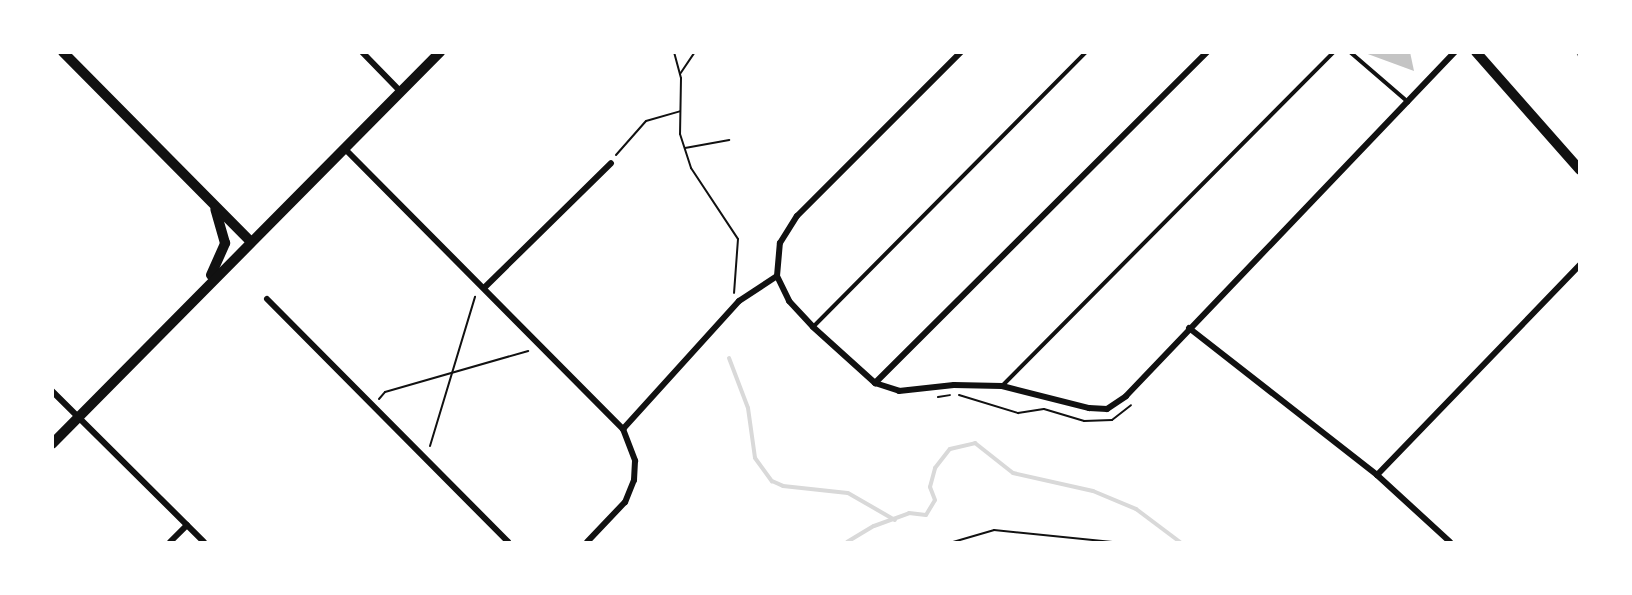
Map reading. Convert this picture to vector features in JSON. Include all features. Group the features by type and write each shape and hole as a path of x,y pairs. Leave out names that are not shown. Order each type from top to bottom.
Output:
{"main road":[{"path":"63,52 250,241"},
{"path":"52,444 250,241 440,52"},
{"path":"1476,52 1580,170"},
{"path":"200,293 225,249 224,233 212,204"}],"street":[{"path":"362,52 401,92"},
{"path":"961,52 797,216 780,243 777,276 789,301 813,327 875,383 899,391 954,385 1002,386 1089,408 1107,409 1126,396 1455,52"},
{"path":"875,383 1207,52"},
{"path":"345,149 623,429 636,461 634,480 625,502 587,543"},
{"path":"483,288 611,163"},
{"path":"1377,475 1580,265"},
{"path":"623,429 739,301 777,276"},
{"path":"267,299 508,543"},
{"path":"1189,328 1377,475 1450,543"},
{"path":"52,391 204,543"},
{"path":"170,543 187,525"}],"lane":[{"path":"813,327 1086,52"},
{"path":"1002,386 1334,52"},
{"path":"1350,52 1408,102"}],"path":[{"path":"674,52 680,74 680,111 685,148 698,182 730,222 738,239 732,281 739,301"},
{"path":"680,74 695,52"},
{"path":"611,163 646,122 680,111"},
{"path":"685,148 729,140"},
{"path":"430,446 475,297"},
{"path":"372,406 385,392 528,351"},
{"path":"938,397 959,395 1018,413 1044,409 1084,421 1112,420 1131,405"},
{"path":"953,543 994,530 1112,543"}],"building":[{"path":"1365,52 1410,52 1414,71 1365,53"}],"waterway":[{"path":"729,358 748,408 755,458 772,481 783,486 848,493 895,520"},
{"path":"847,542 874,526 909,513 926,515 935,500 930,487 935,468 950,449 975,443 1013,473 1093,491 1136,509 1180,542"}],"railway":[{"path":"1578,52 1580,56"}]}
